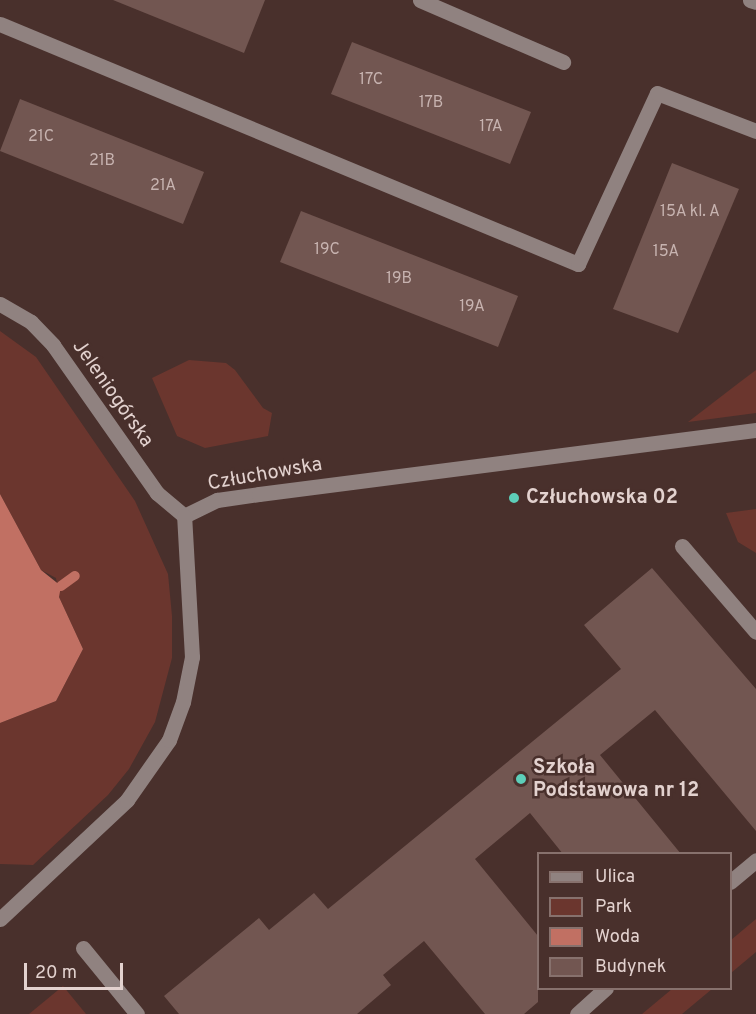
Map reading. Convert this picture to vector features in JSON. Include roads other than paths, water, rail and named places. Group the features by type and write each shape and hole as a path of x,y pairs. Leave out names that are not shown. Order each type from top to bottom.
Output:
{"street":[{"path":"420,0 563,62"},
{"path":"750,0 756,2"},
{"path":"0,24 578,264 657,93 756,131"},
{"name":"Jeleniogórska","path":"0,304 31,322 52,345 151,485 184,516"},
{"name":"Człuchowska","path":"184,516 217,500 250,495 756,430"},
{"path":"0,919 127,800 169,740 183,702 192,657 184,516"},
{"path":"682,546 756,632"},
{"path":"732,880 756,860"},
{"path":"83,948 137,1014"},
{"path":"577,1014 604,990"}],"water":[{"path":"0,494 41,570 61,586 59,597 83,649 56,701 0,723"}],"waterway":[{"path":"61,586 75,576"}],"place":[{"name":"Człuchowska 02","path":"514,498"},
{"name":"Szkoła Podstawowa nr 12","path":"521,779"}]}
